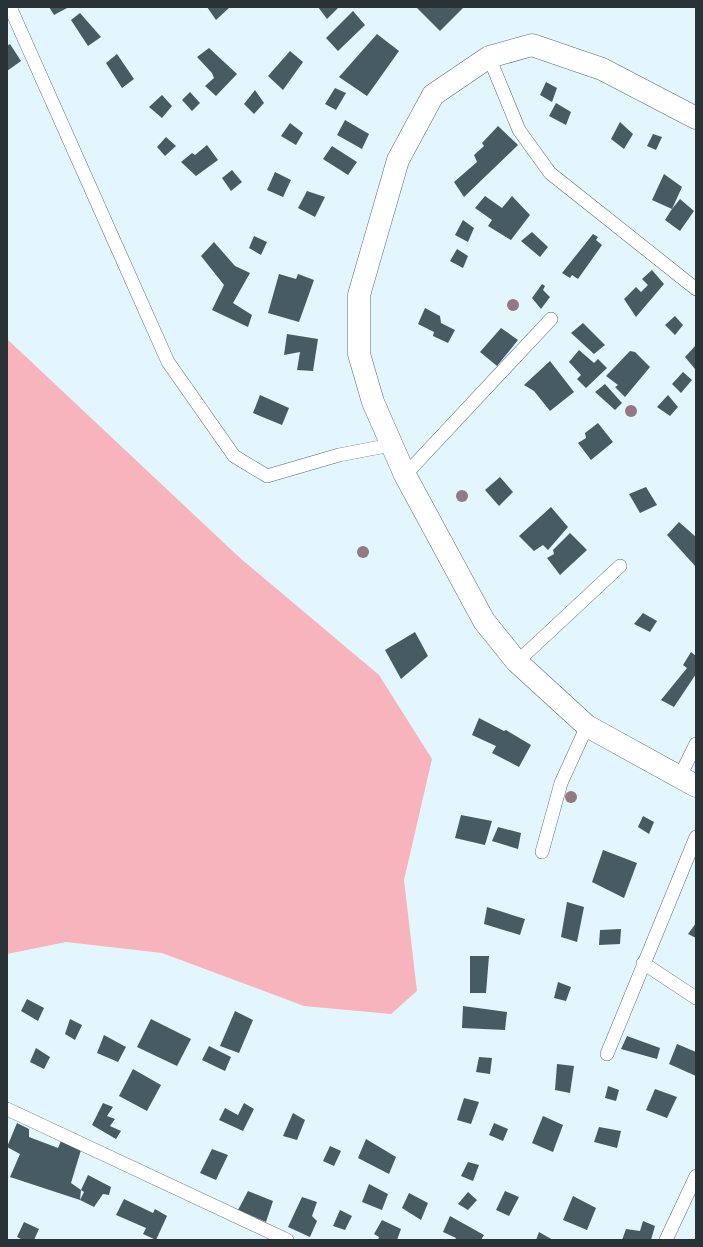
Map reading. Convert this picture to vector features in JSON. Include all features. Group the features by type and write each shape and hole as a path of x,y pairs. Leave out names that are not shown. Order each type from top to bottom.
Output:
{"street":[{"path":"687,782 587,726 517,662 484,621 405,475 373,402 359,354 359,295 398,160 408,140 434,95 489,57 532,45 602,69 696,118"}],"lane":[{"path":"10,7 168,362 234,456 267,476 339,455 391,445"},
{"path":"489,57 519,130 550,173 696,289"},
{"path":"405,475 551,319"},
{"path":"517,662 620,566"},
{"path":"542,852 560,783 587,726"},
{"path":"687,782 696,744"},
{"path":"607,1054 643,963 696,837"},
{"path":"643,963 696,998"},
{"path":"7,1109 287,1240"},
{"path":"666,1240 696,1176"}],"shaded area":[{"path":"7,339 240,558 379,675 432,759 404,880 417,991 391,1014 304,1006 162,953 66,942 7,954"}],"building":[{"path":"49,7 69,7 54,15"},
{"path":"207,7 230,7 216,20"},
{"path":"318,7 339,7 327,19"},
{"path":"416,7 464,7 440,31"},
{"path":"353,11 365,25 338,51 326,38"},
{"path":"80,13 101,37 88,46 71,20"},
{"path":"377,34 399,51 367,96 339,77"},
{"path":"10,44 21,61 7,71 7,46"},
{"path":"209,48 237,74 216,96 205,86 214,78 212,73 197,57"},
{"path":"290,51 303,62 283,90 268,76"},
{"path":"117,54 134,79 122,88 106,63"},
{"path":"546,82 557,88 552,102 540,95"},
{"path":"335,88 346,93 336,110 325,104"},
{"path":"255,90 264,103 254,114 244,104"},
{"path":"190,92 200,103 192,111 182,100"},
{"path":"162,95 172,106 162,118 149,107"},
{"path":"556,103 571,112 566,125 549,116"},
{"path":"345,120 369,134 362,149 337,135"},
{"path":"620,122 633,134 624,149 611,139"},
{"path":"290,123 303,133 296,145 281,136"},
{"path":"498,126 518,145 464,197 454,182 477,162 474,155 484,146 482,143"},
{"path":"653,134 662,137 656,150 647,146"},
{"path":"166,137 176,146 165,156 157,147"},
{"path":"207,145 218,160 196,176 181,162 192,153 195,155"},
{"path":"332,146 357,162 348,175 323,159"},
{"path":"232,170 242,182 231,191 222,178"},
{"path":"275,172 291,180 283,197 267,190"},
{"path":"664,174 682,187 672,209 652,200"},
{"path":"307,191 325,197 315,217 298,208"},
{"path":"485,196 502,208 512,196 530,215 511,240 488,226 492,220 475,208"},
{"path":"680,199 694,211 680,231 665,220"},
{"path":"463,220 474,228 468,242 455,235"},
{"path":"532,232 548,247 540,257 521,241"},
{"path":"593,234 598,237 596,240 602,245 578,279 572,275 570,278 562,273"},
{"path":"254,236 267,242 261,255 249,248"},
{"path":"214,242 235,266 250,273 233,303 252,315 248,327 212,310 224,285 201,256"},
{"path":"457,249 468,256 463,268 450,261"},
{"path":"652,270 664,284 636,317 624,299 636,287 641,292 648,285 642,279"},
{"path":"279,274 296,279 298,274 314,280 299,322 268,313"},
{"path":"542,284 545,286 543,290 550,297 541,309 532,298"},
{"path":"425,308 440,316 441,323 455,330 448,343 433,336 434,332 418,324"},
{"path":"675,316 683,325 675,335 665,325"},
{"path":"583,323 605,345 594,354 571,333"},
{"path":"501,328 518,340 497,366 480,352"},
{"path":"287,334 318,339 313,371 297,370 300,352 284,355"},
{"path":"696,345 696,368 695,369 685,357"},
{"path":"579,350 594,363 598,359 607,368 586,388 577,379 581,375 569,362"},
{"path":"630,351 635,352 650,367 625,397 615,387 618,385 606,376"},
{"path":"550,361 574,392 550,411 534,391 524,385"},
{"path":"683,372 692,380 681,393 672,384"},
{"path":"605,384 622,403 615,410 595,392"},
{"path":"260,395 289,408 282,425 253,413"},
{"path":"668,395 678,407 670,416 657,407"},
{"path":"598,423 613,442 591,460 578,443 586,438 585,433"},
{"path":"500,477 513,492 499,506 485,490"},
{"path":"646,487 657,505 640,513 629,494"},
{"path":"551,507 568,527 548,550 543,545 534,551 519,536"},
{"path":"679,522 696,537 696,567 667,535"},
{"path":"570,533 587,550 560,575 547,558 554,554 553,550"},
{"path":"643,613 657,621 650,632 634,624"},
{"path":"415,632 428,656 401,679 385,650"},
{"path":"691,652 696,656 696,674 674,707 661,700 687,668 683,665"},
{"path":"479,718 504,731 506,730 531,745 519,767 492,753 496,746 472,735"},
{"path":"461,815 492,821 485,845 455,838"},
{"path":"643,816 654,822 649,834 638,827"},
{"path":"498,827 521,833 518,849 492,841"},
{"path":"603,850 637,863 624,898 592,882"},
{"path":"567,902 584,907 577,942 561,937"},
{"path":"487,907 525,919 520,935 484,924"},
{"path":"696,923 696,938 688,934"},
{"path":"621,929 620,944 599,945 600,930"},
{"path":"470,956 489,956 486,993 470,993"},
{"path":"558,982 571,987 566,1001 554,998"},
{"path":"27,999 44,1008 38,1021 21,1011"},
{"path":"463,1006 507,1012 505,1030 462,1028"},
{"path":"235,1011 253,1020 239,1053 220,1046"},
{"path":"70,1019 82,1025 75,1040 65,1034"},
{"path":"151,1019 191,1039 177,1066 137,1047"},
{"path":"104,1035 126,1047 118,1062 97,1053"},
{"path":"627,1036 660,1048 657,1059 621,1049"},
{"path":"677,1044 696,1052 696,1076 669,1064"},
{"path":"209,1046 231,1057 225,1071 202,1060"},
{"path":"36,1048 50,1057 44,1069 30,1062"},
{"path":"479,1057 492,1058 490,1074 476,1072"},
{"path":"557,1064 574,1066 570,1093 555,1090"},
{"path":"133,1069 161,1085 147,1111 119,1096"},
{"path":"608,1086 619,1090 616,1101 605,1098"},
{"path":"655,1089 677,1097 667,1118 646,1110"},
{"path":"464,1098 479,1102 471,1124 457,1120"},
{"path":"103,1103 113,1107 107,1116 115,1119 110,1126 121,1131 116,1139 92,1125"},
{"path":"244,1103 254,1109 243,1131 219,1120 225,1108 238,1115"},
{"path":"293,1113 305,1120 297,1140 283,1136"},
{"path":"543,1116 563,1125 553,1152 532,1143"},
{"path":"17,1123 29,1129 29,1137 58,1148 61,1141 81,1150 71,1183 81,1190 80,1200 10,1177 20,1154 7,1147"},
{"path":"494,1123 508,1129 503,1141 489,1135"},
{"path":"599,1127 621,1131 617,1148 594,1142"},
{"path":"366,1139 396,1157 389,1174 358,1158"},
{"path":"330,1146 341,1151 334,1166 323,1161"},
{"path":"212,1149 228,1155 216,1180 200,1173"},
{"path":"468,1162 479,1165 473,1181 461,1176"},
{"path":"88,1175 111,1187 109,1195 103,1194 94,1207 80,1200 84,1192 81,1190"},
{"path":"369,1184 388,1194 382,1210 362,1202"},
{"path":"248,1191 273,1201 266,1222 238,1210"},
{"path":"505,1191 519,1197 509,1216 496,1210"},
{"path":"468,1192 477,1200 468,1210 458,1204"},
{"path":"409,1193 428,1203 421,1220 402,1208"},
{"path":"573,1196 596,1208 587,1230 563,1220"},
{"path":"302,1197 317,1202 312,1216 317,1221 310,1237 288,1227"},
{"path":"124,1199 153,1213 155,1209 167,1216 156,1240 143,1234 146,1228 116,1215"},
{"path":"340,1210 352,1216 345,1230 333,1226"},
{"path":"450,1216 484,1235 481,1240 455,1240 456,1238 443,1232"},
{"path":"382,1220 401,1229 397,1240 378,1240 379,1237 374,1234"},
{"path":"643,1221 655,1226 651,1240 622,1240 626,1229 640,1231"},
{"path":"24,1222 39,1229 34,1240 23,1240 17,1237"},
{"path":"539,1232 553,1240 536,1240"}]}
